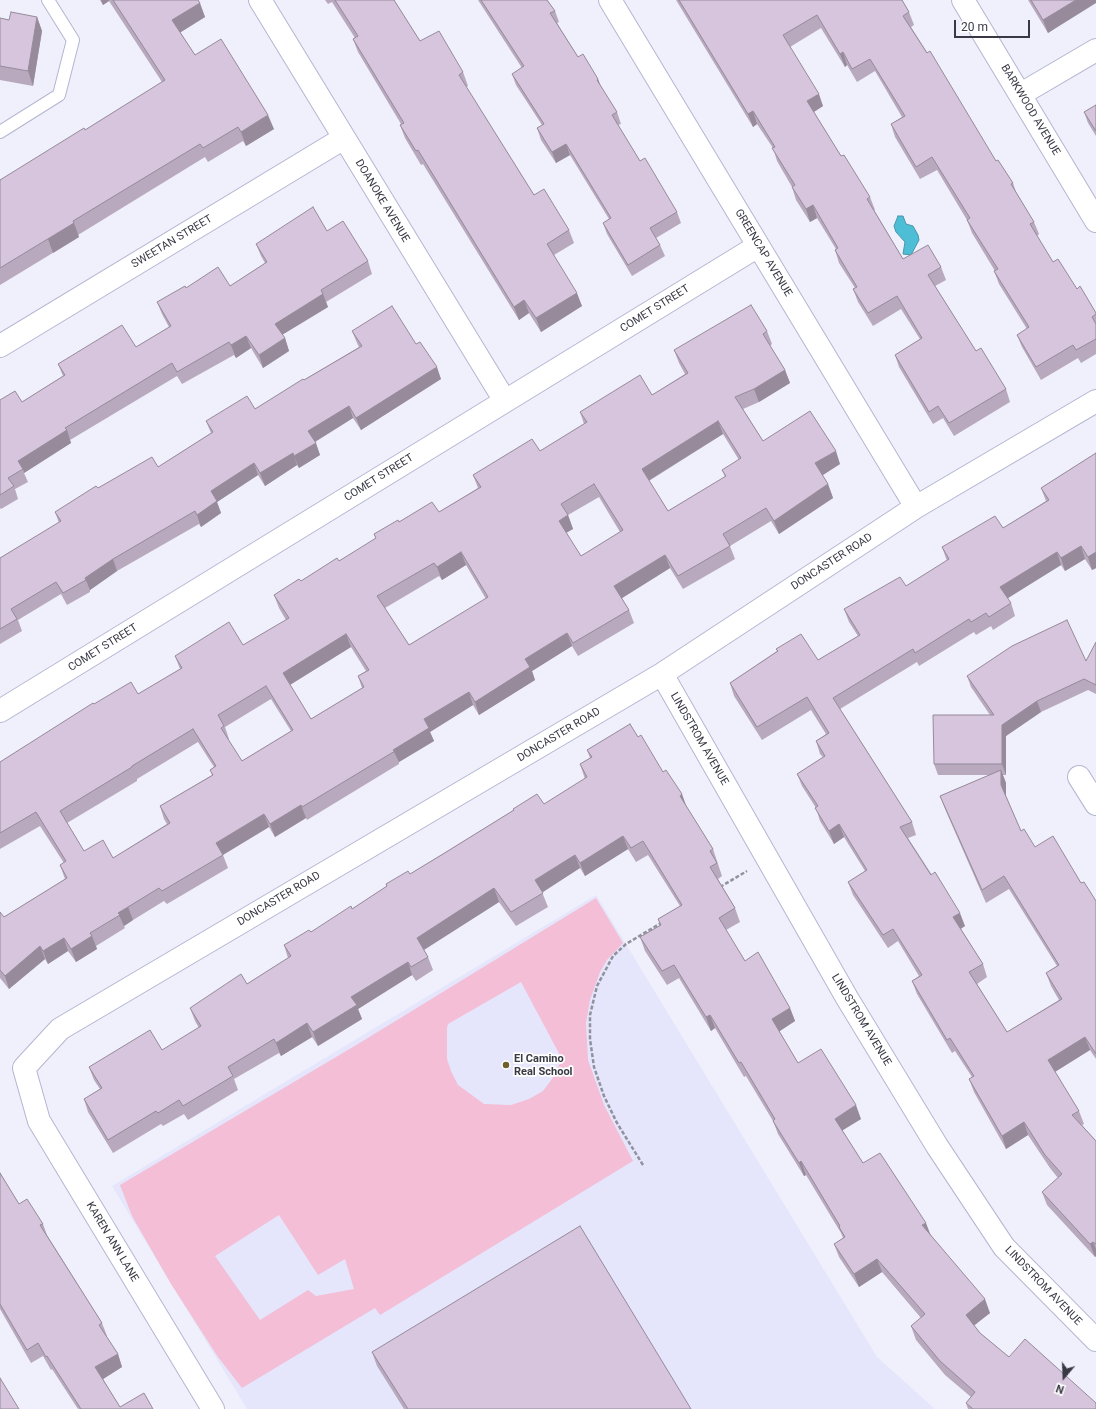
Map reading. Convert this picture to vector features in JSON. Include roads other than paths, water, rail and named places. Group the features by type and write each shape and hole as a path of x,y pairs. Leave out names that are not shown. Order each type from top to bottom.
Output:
{"street":[{"name":"DOANOKE AVENUE","path":"260,0 505,401"},
{"name":"GREENCAP AVENUE","path":"610,0 916,507"},
{"name":"BARKWOOD AVENUE","path":"964,0 1096,221"},
{"path":"1021,94 1096,50"},
{"name":"SWEETAN STREET","path":"0,346 344,138"},
{"name":"COMET STREET","path":"0,711 758,246"},
{"name":"DONCASTER ROAD","path":"24,1068 60,1029 662,674 916,507 1096,401"},
{"name":"LINDSTROM AVENUE","path":"662,674 847,998 937,1146 1000,1241 1096,1340"},
{"path":"1079,777 1096,804"},
{"name":"KAREN ANN LANE","path":"24,1068 39,1121 213,1409"}],"lane":[{"path":"0,132 59,95 73,40 48,0"}],"water":[{"path":"898,216 903,216 906,224 913,226 918,235 919,240 911,255 903,254 905,242 896,232 894,226"}],"place":[{"name":"El Camino Real School","path":"506,1065"}]}
